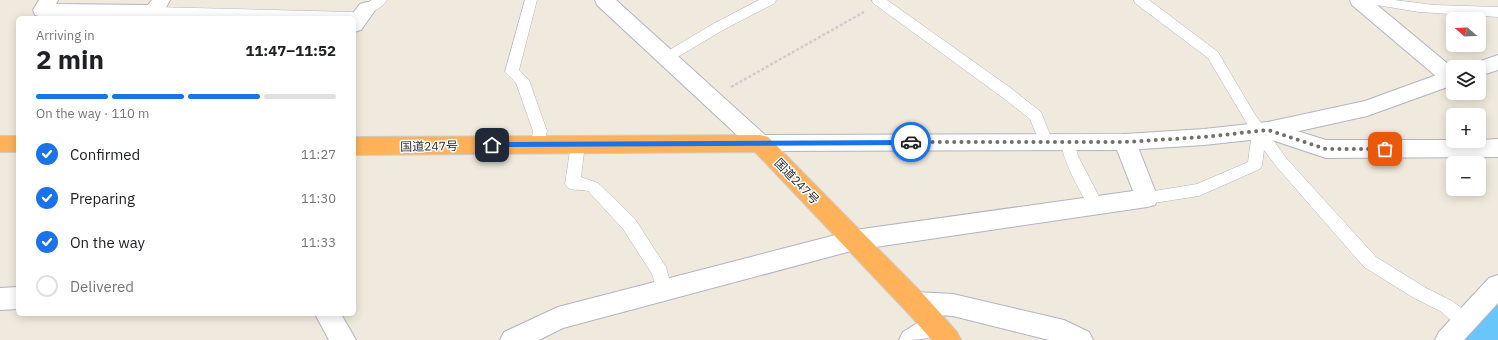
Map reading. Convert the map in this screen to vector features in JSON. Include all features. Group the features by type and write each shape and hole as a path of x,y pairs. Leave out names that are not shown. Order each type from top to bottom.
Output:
{"highway":[{"name":"国道247号","path":"356,146 760,142 941,332"},
{"path":"0,144 16,144"}],"street":[{"path":"49,0 42,10 157,6"},
{"path":"604,0 760,142 1125,142 1204,137 1264,131 1367,108 1446,80"},
{"path":"1359,0 1446,73"},
{"path":"1486,66 1498,62"},
{"path":"1264,131 1326,149 1498,148"},
{"path":"513,340 558,318 855,240 1147,198 1125,142"},
{"path":"1448,340 1498,286"},
{"path":"0,299 16,298"},
{"path":"915,303 953,305 1064,332 1080,340"},
{"path":"328,316 343,340"},
{"path":"912,340 941,332"}],"lane":[{"path":"530,0 512,72 522,80 540,131 538,144"},
{"path":"666,58 718,27 770,0"},
{"path":"1140,0 1213,55 1221,66 1248,117 1264,131 1281,162 1370,262 1420,293 1446,306 1465,321"},
{"path":"1371,0 1401,7 1427,10 1498,12"},
{"path":"880,1 1007,93 1036,116 1046,142"},
{"path":"157,6 334,16"},
{"path":"355,16 365,13"},
{"path":"1147,198 1199,190 1255,165 1264,131"},
{"path":"1068,142 1071,156 1096,206"},
{"path":"578,144 573,184 582,183 593,187 629,224 660,272 664,289"}],"path":[{"path":"711,98 880,1"}],"waterway":[{"path":"1483,340 1498,323"}],"way so far":[{"path":"911,142 1125,142 1204,137 1268,130 1326,149 1385,149"}],"route":[{"path":"492,145 911,142"}]}
